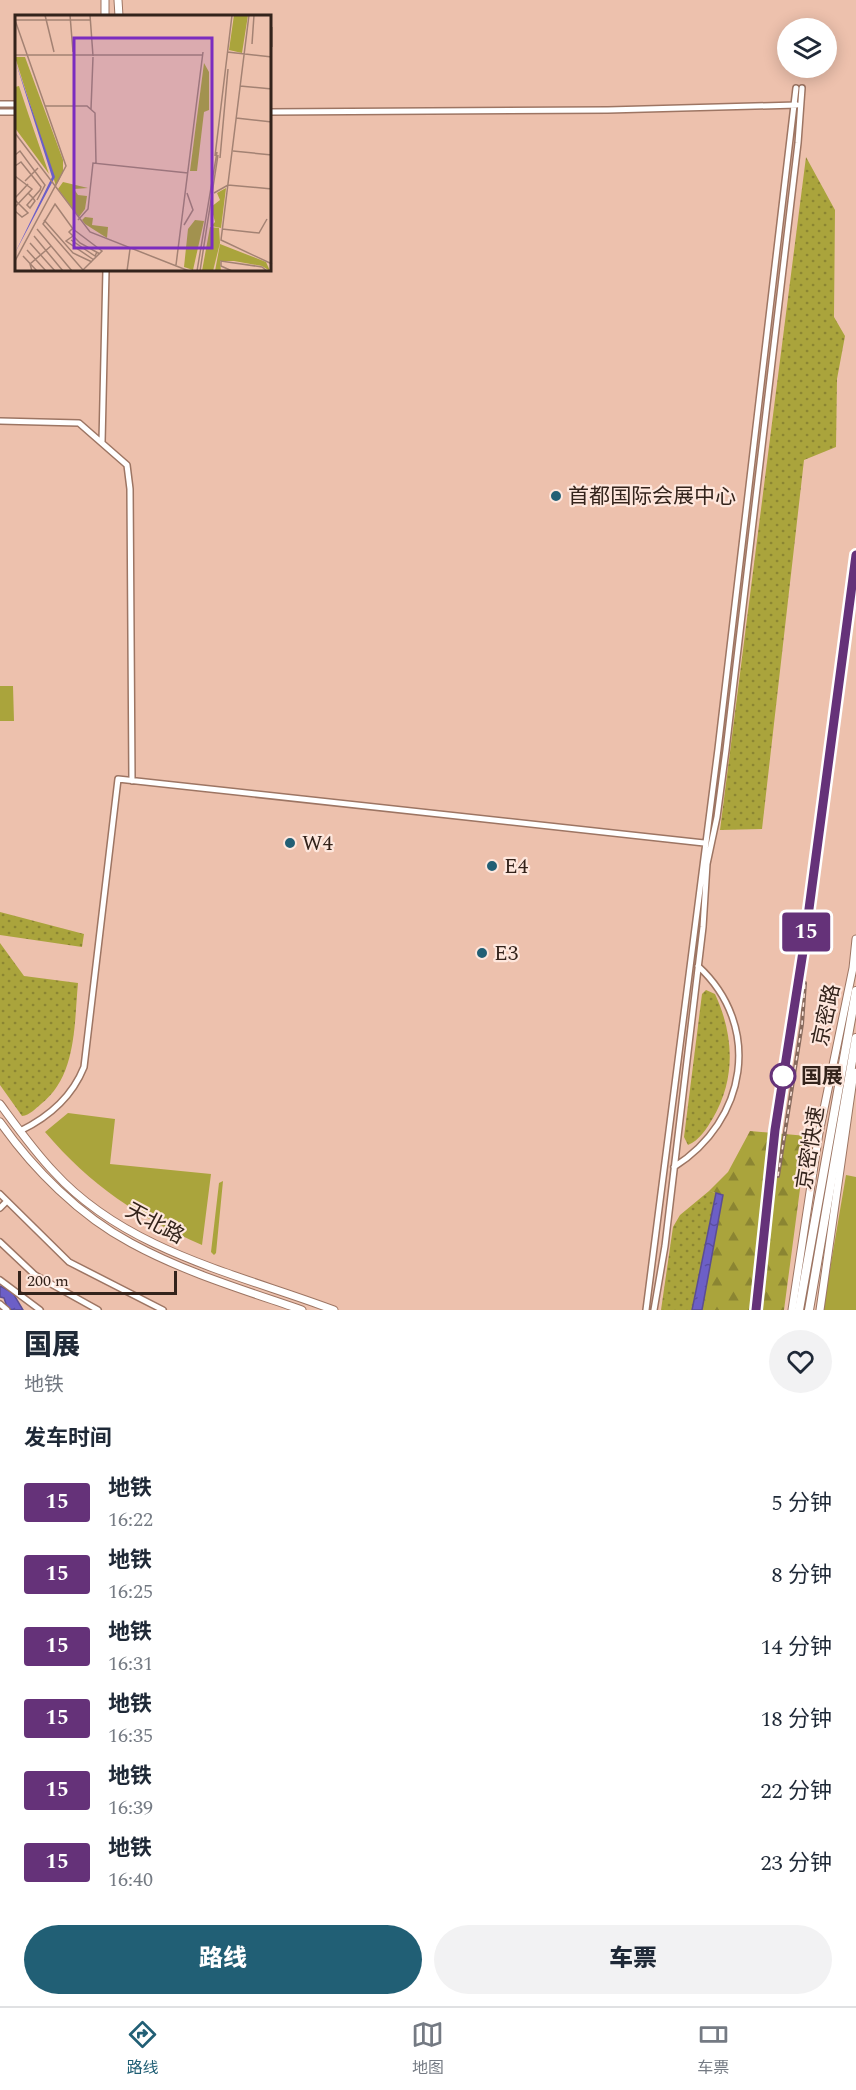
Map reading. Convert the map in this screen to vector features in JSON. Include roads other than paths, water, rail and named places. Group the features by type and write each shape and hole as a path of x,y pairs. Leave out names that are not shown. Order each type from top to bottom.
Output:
{"highway":[{"name":"京密快速","path":"799,1310 856,991"},
{"name":"京密快速","path":"809,1310 856,1038"}],"main road":[{"path":"118,0 119,15"},
{"name":"京密路","path":"792,1310 819,1133 853,968 856,939"},
{"name":"京密路","path":"820,1310 856,1058"},
{"name":"天北路","path":"0,1104 55,1174 96,1209 132,1232 182,1256 334,1310"},
{"name":"天北路","path":"0,1122 50,1181 129,1243 179,1266 302,1310"}],"street":[{"path":"646,1310 794,104 799,88 801,105 723,772 707,864 698,966 654,1310"},
{"path":"272,112 619,110 801,105"},
{"path":"102,442 106,272"},
{"path":"0,421 79,423 127,465 130,489 132,781"},
{"path":"20,1131 34,1124 66,1099 76,1086 84,1067 118,779 704,843"},
{"path":"674,1167 707,1142 721,1122 735,1088 739,1068 737,1040 730,1012 711,978 698,966"},
{"path":"0,1194 69,1262 163,1310"},
{"path":"0,1208 7,1201"},
{"path":"0,1242 35,1275 98,1310"},
{"path":"0,1280 40,1310"},
{"path":"0,1304 7,1310"}],"water":[{"path":"716,1193 723,1195 702,1310 692,1310"},
{"path":"0,1286 13,1293 23,1310 8,1310 4,1298 0,1297"}],"railway":[{"path":"756,1310 775,1130 805,939 856,554"},
{"path":"778,1176 802,1024 805,983"}],"metro line":[{"name":"15","path":"756,1310 763,1266 775,1130 790,1022 805,939 856,555"}],"place":[{"name":"首都国际会展中心","path":"556,496"},
{"name":"W4","path":"290,843"},
{"name":"E4","path":"492,866"},
{"name":"E3","path":"482,953"},
{"name":"国展","path":"783,1076"}]}
